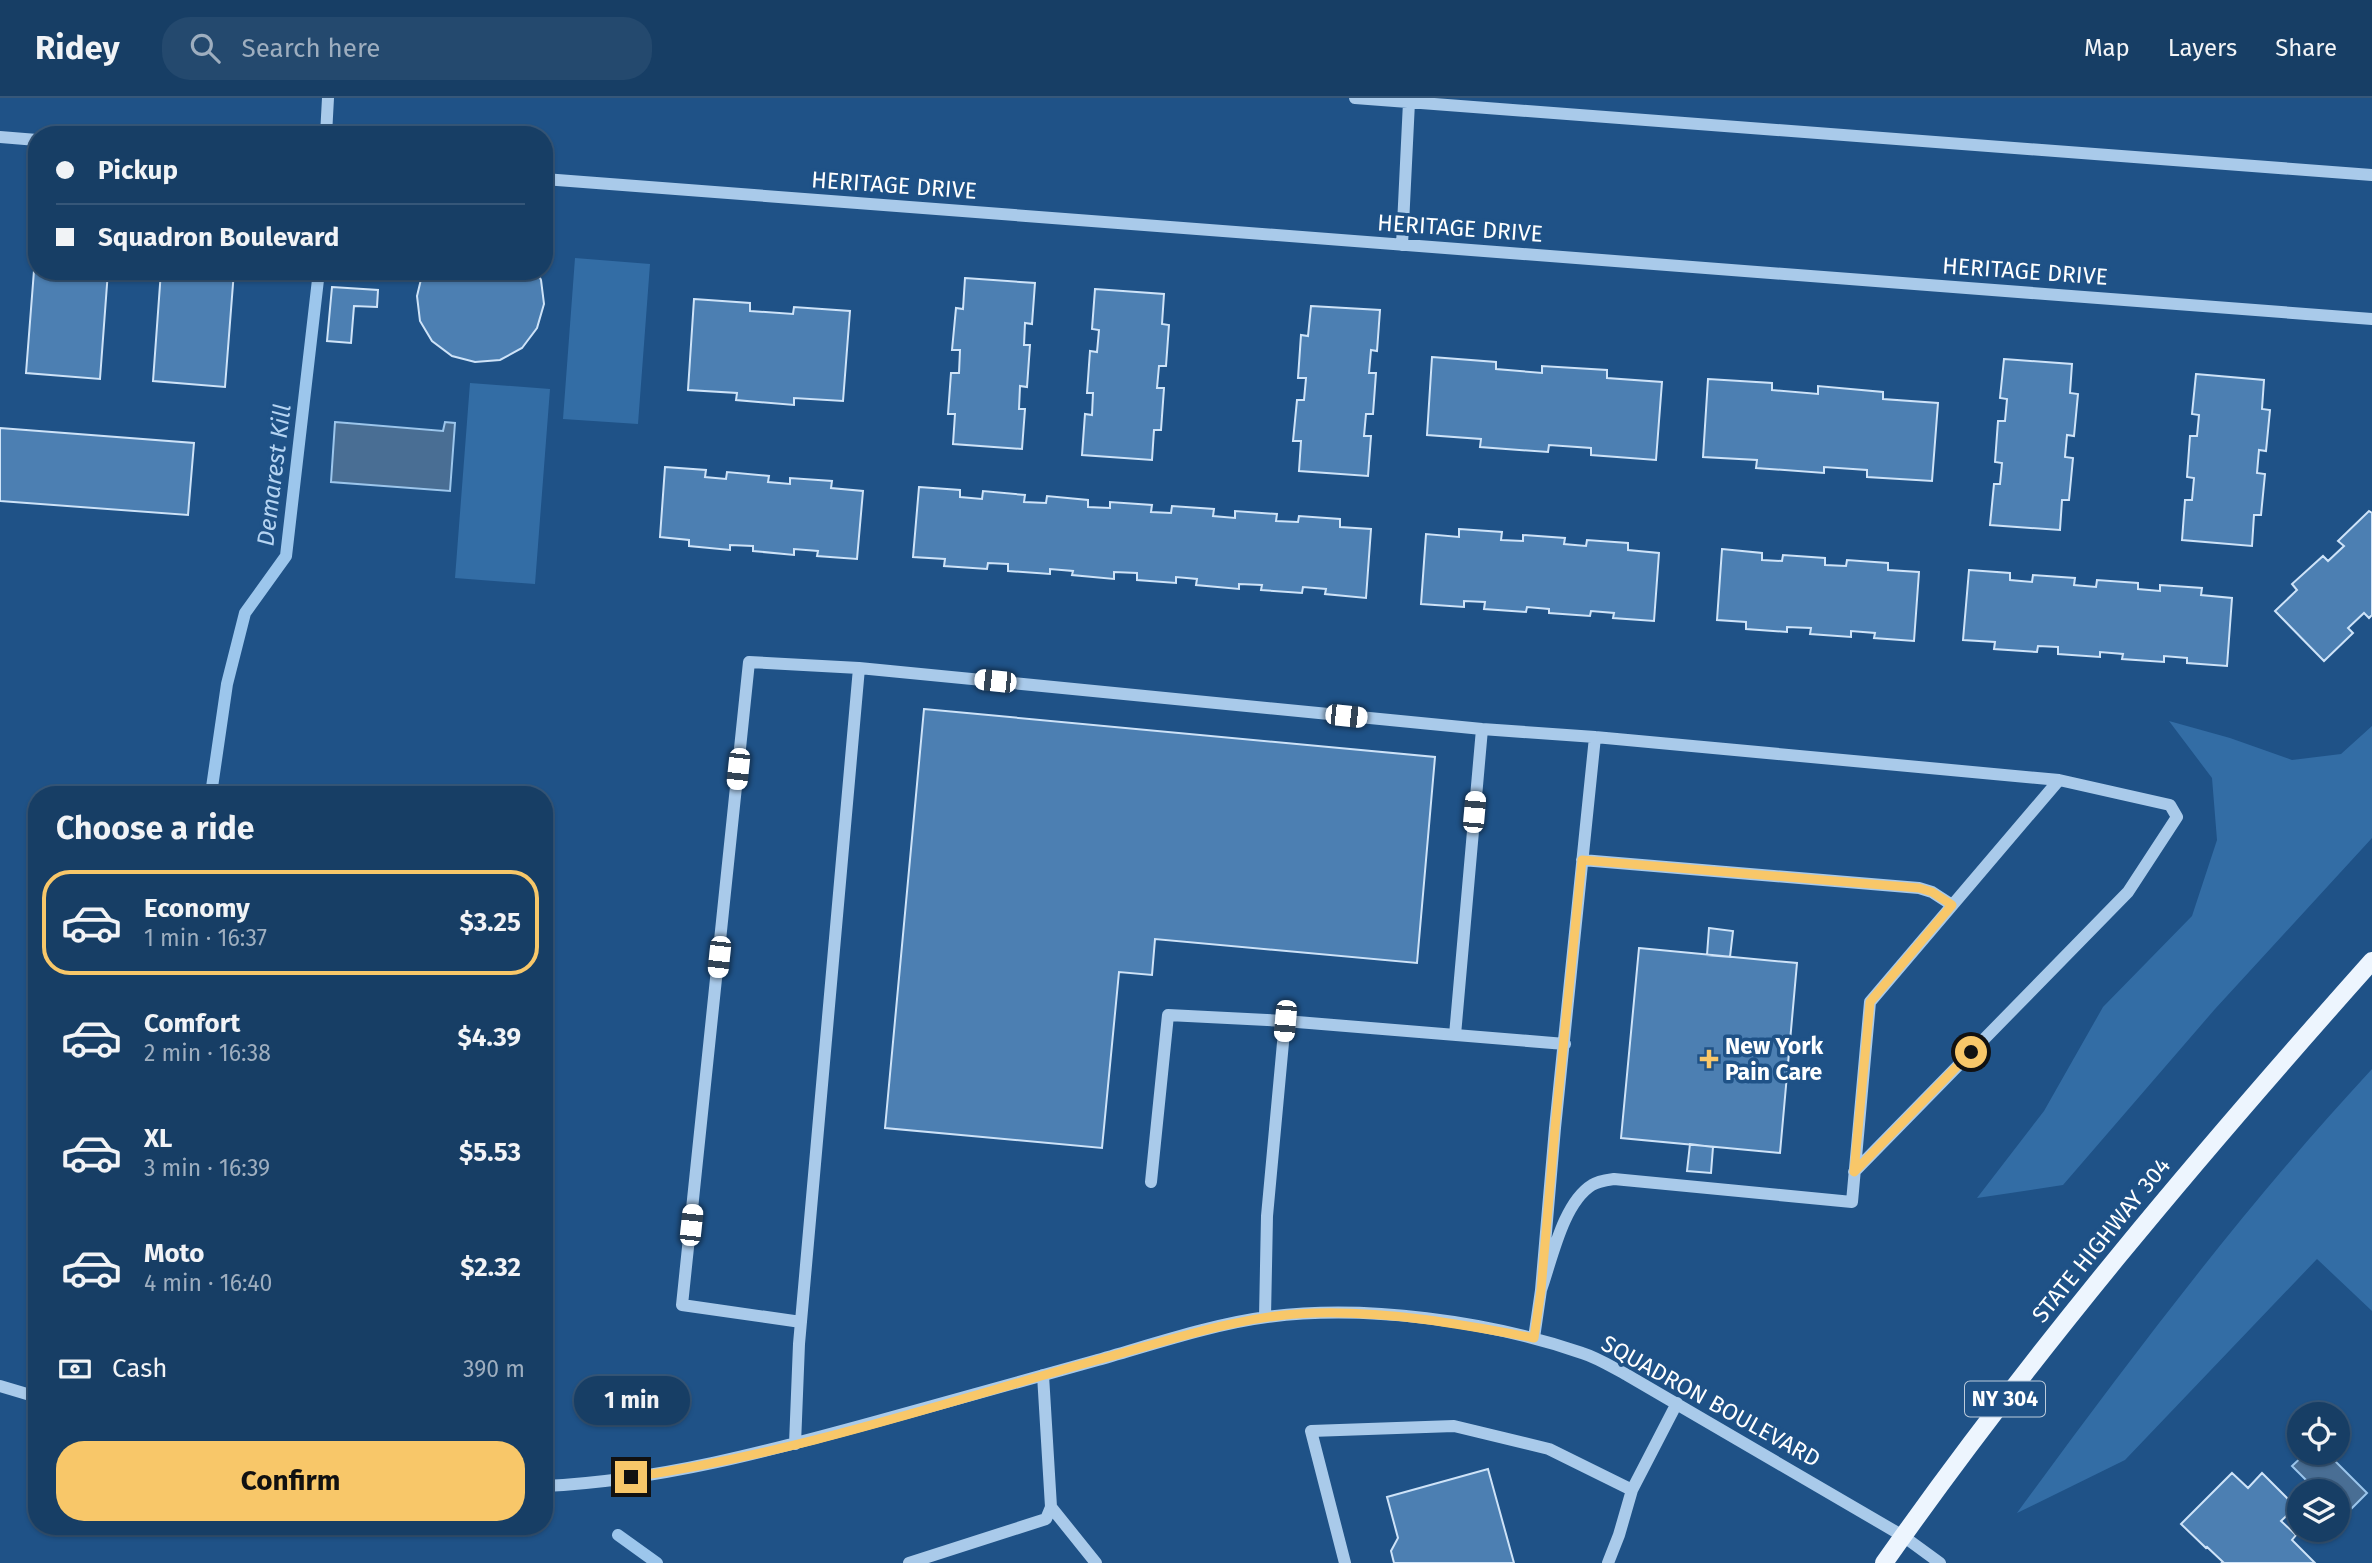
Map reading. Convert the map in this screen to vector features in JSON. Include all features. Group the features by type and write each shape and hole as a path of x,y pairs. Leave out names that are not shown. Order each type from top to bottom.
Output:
{"main road":[{"name":"STATE HIGHWAY 304","path":"1884,1563 1972,1442 2110,1265 2372,961"}],"street":[{"path":"326,126 328,98"},
{"path":"1355,98 2372,175"},
{"path":"1402,245 1409,102"},
{"path":"0,137 28,139"},
{"name":"HERITAGE DRIVE","path":"553,180 2372,319"},
{"path":"801,1322 682,1305 750,662 859,668 1482,729 2059,780 2170,805 2177,817 2128,892 1854,1172"},
{"path":"795,1444 801,1322 859,668"},
{"path":"1455,1035 1482,729"},
{"path":"1534,1338 1541,1290 1595,737"},
{"path":"1541,1290 1569,1212 1580,1194 1595,1183 1614,1179 1852,1202 1870,1002 2059,780"},
{"path":"1582,860 1919,888 1932,892 1952,905"},
{"path":"1151,1182 1168,1014 1565,1044"},
{"path":"1265,1317 1267,1216 1285,1021"},
{"name":"SQUADRON BOULEVARD","path":"553,1486 656,1474 795,1444 1265,1317 1363,1313 1433,1321 1534,1338 1585,1354 1677,1403 1903,1536 1940,1563"},
{"path":"909,1563 1046,1519 1051,1507 1043,1375"},
{"path":"0,1386 28,1394"},
{"path":"1608,1563 1632,1490 1677,1403"},
{"path":"1345,1563 1311,1431 1454,1426 1549,1449 1632,1490"},
{"path":"1051,1507 1096,1563"}],"shaded area":[{"path":"575,258 650,264 638,424 563,419"},
{"path":"470,383 550,389 535,584 455,578"},
{"path":"335,422 443,431 445,422 455,423 450,491 331,482"},
{"path":"2169,721 2230,738 2292,760 2341,754 2372,726 2372,838 2215,1009 2063,1185 1977,1198 2044,1111 2103,1007 2192,916 2217,840 2212,778"},
{"path":"2372,1069 2372,1311 2317,1259 2125,1460 2017,1513 2233,1230"},
{"path":"2339,1465 2367,1493 2350,1510 2350,1479 2305,1479 2292,1466"}],"building":[{"path":"965,278 1035,283 1032,324 1025,323 1024,345 1030,345 1027,387 1020,386 1019,409 1025,409 1022,449 953,444 955,414 948,414 951,373 959,373 960,350 952,350 956,308 963,309"},
{"path":"33,280 107,280 100,379 26,373"},
{"path":"160,280 233,280 225,387 153,381"},
{"path":"421,280 541,280 544,304 537,328 522,348 500,360 475,362 452,356 432,341 420,321 417,296"},
{"path":"332,287 378,290 377,307 354,306 351,343 327,341"},
{"path":"1095,289 1164,294 1162,324 1169,325 1166,366 1159,366 1157,388 1164,388 1161,430 1154,430 1152,460 1082,455 1085,414 1092,415 1093,393 1087,393 1090,351 1097,352 1099,330 1092,329"},
{"path":"694,299 750,303 750,311 793,314 794,307 850,311 843,401 794,398 794,405 736,400 737,393 688,390"},
{"path":"1311,306 1380,310 1377,351 1371,350 1369,373 1376,373 1373,414 1366,414 1364,436 1371,436 1368,476 1299,471 1301,441 1293,441 1297,400 1304,400 1306,378 1298,378 1301,335 1308,336"},
{"path":"1432,357 1496,362 1496,369 1542,373 1542,366 1607,370 1607,378 1662,382 1656,460 1591,455 1591,448 1549,445 1548,452 1480,447 1481,439 1427,435"},
{"path":"2004,359 2072,364 2070,393 2078,394 2074,436 2067,435 2065,457 2073,458 2069,500 2062,500 2060,530 1990,525 1994,484 2000,484 2002,463 1995,462 1998,421 2005,421 2007,399 2000,398"},
{"path":"2196,374 2264,380 2262,409 2270,410 2266,451 2259,450 2257,473 2265,474 2261,515 2254,515 2252,546 2182,540 2185,500 2192,500 2194,478 2187,477 2190,436 2197,436 2199,415 2192,414"},
{"path":"1708,379 1772,383 1772,390 1818,394 1818,386 1883,392 1883,399 1938,403 1932,481 1867,477 1867,470 1824,467 1824,473 1756,468 1757,460 1703,457"},
{"path":"0,428 194,443 188,515 0,501"},
{"path":"665,467 706,470 705,477 726,479 727,472 769,476 768,482 790,484 790,478 832,481 831,488 863,491 857,559 817,556 818,551 794,549 794,555 753,551 753,546 730,545 730,550 689,546 689,540 660,537"},
{"path":"919,487 960,490 960,497 982,499 983,491 1025,495 1024,502 1046,503 1047,496 1088,500 1088,507 1110,508 1110,502 1152,505 1151,512 1171,513 1172,506 1214,509 1213,516 1235,518 1235,511 1277,514 1276,521 1298,522 1299,516 1340,519 1340,527 1371,529 1366,598 1325,594 1326,589 1303,587 1302,593 1261,590 1262,585 1239,584 1239,589 1196,585 1197,579 1176,577 1176,583 1137,580 1137,573 1114,572 1114,579 1072,575 1073,571 1050,569 1050,574 1008,571 1008,564 988,563 987,569 944,566 945,559 913,557"},
{"path":"2369,511 2372,513 2372,615 2369,618 2364,613 2348,628 2353,633 2324,661 2275,611 2297,590 2292,584 2323,556 2328,561 2344,546 2338,541"},
{"path":"1459,529 1502,532 1501,540 1523,541 1523,535 1565,538 1564,544 1586,546 1587,540 1628,543 1628,550 1659,553 1654,621 1613,618 1614,613 1591,611 1590,616 1549,613 1549,609 1527,607 1526,612 1484,609 1485,602 1464,601 1464,607 1421,604 1426,534 1459,537"},
{"path":"1722,549 1762,553 1762,560 1782,561 1783,555 1825,558 1825,565 1846,566 1847,560 1888,563 1888,570 1919,572 1914,641 1874,638 1875,633 1851,631 1851,637 1810,634 1811,628 1787,627 1787,632 1746,629 1746,622 1717,620"},
{"path":"1969,570 2010,573 2010,580 2032,582 2033,575 2075,578 2074,585 2096,587 2097,580 2138,583 2138,589 2160,591 2160,585 2202,588 2201,595 2232,598 2227,666 2187,663 2187,658 2164,656 2164,662 2122,659 2123,654 2100,652 2100,657 2058,654 2058,647 2038,646 2037,652 1994,649 1995,642 1963,640"},
{"path":"924,709 1435,757 1417,963 1155,939 1152,975 1119,972 1102,1148 885,1128"},
{"path":"1709,928 1733,931 1730,957 1707,955"},
{"path":"1639,948 1797,963 1780,1153 1621,1138"},
{"path":"1690,1144 1713,1147 1711,1173 1687,1171"},
{"path":"1488,1469 1514,1563 1394,1563 1391,1551 1398,1538 1387,1497"},
{"path":"2232,1473 2248,1488 2262,1473 2287,1498 2287,1515 2281,1521 2287,1527 2287,1542 2294,1542 2315,1563 2221,1563 2223,1562 2181,1524"}],"waterway":[{"name":"Demarest Kill","path":"212,786 227,684 245,613 286,556 318,280"},
{"name":"Demarest Kill","path":"618,1535 657,1563"}],"place":[{"name":"New York Pain Care","path":"1709,1059"}],"route":[{"path":"631,1477 795,1444 1174,1339 1265,1317 1363,1313 1478,1327 1534,1338 1541,1290 1582,860 1919,888 1932,892 1952,905 1870,1002 1854,1172 1971,1052"}]}
